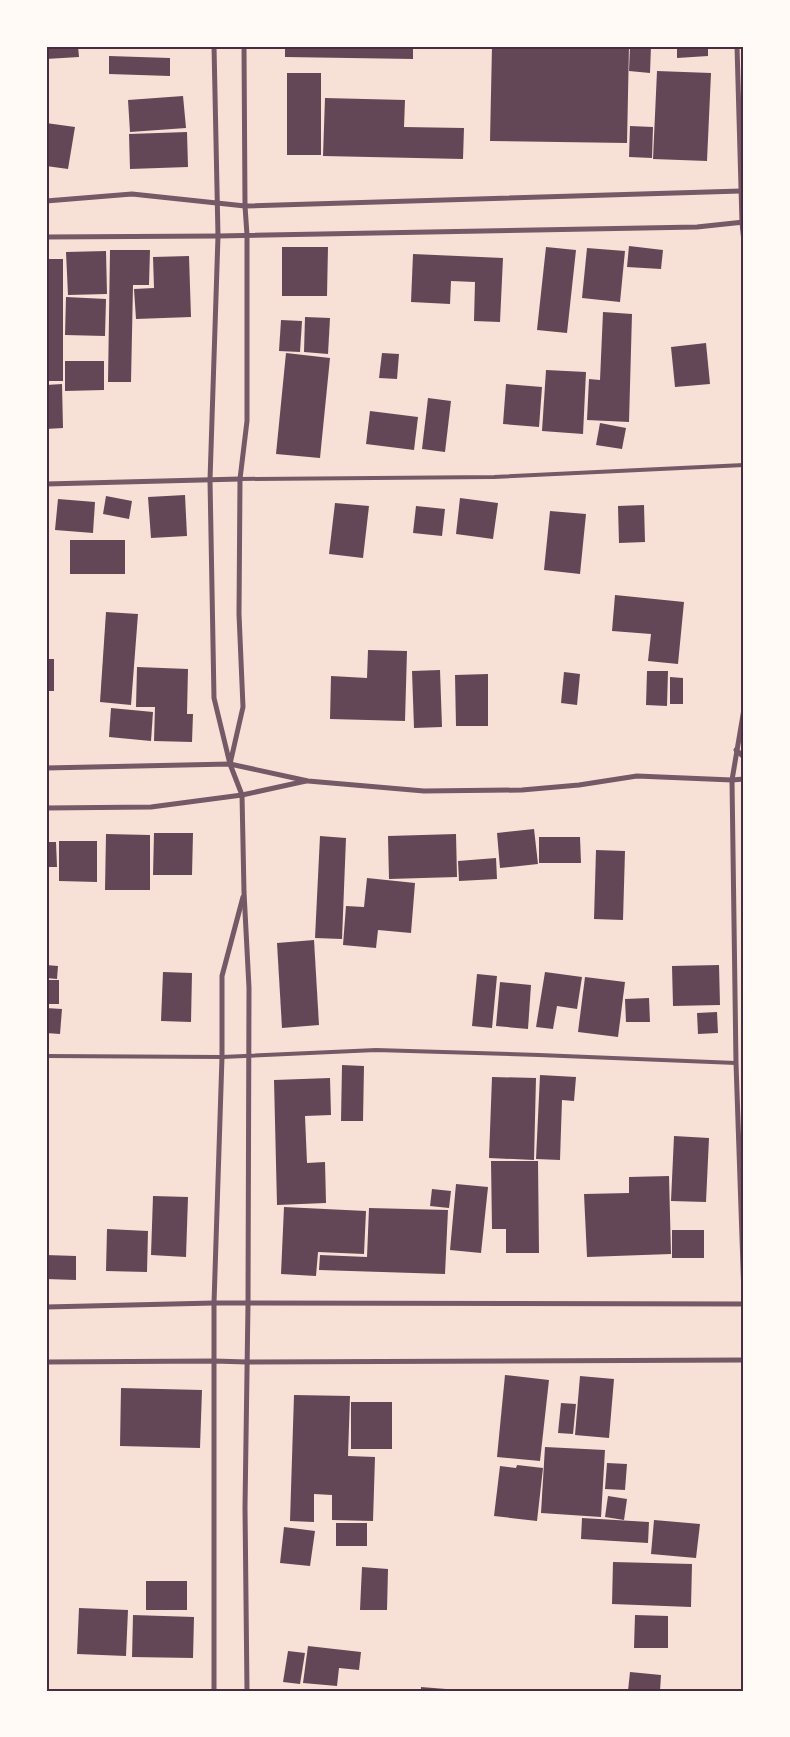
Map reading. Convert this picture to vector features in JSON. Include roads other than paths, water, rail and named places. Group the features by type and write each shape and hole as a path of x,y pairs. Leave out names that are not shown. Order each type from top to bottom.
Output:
{"street":[{"path":"214,46 218,236 210,480 214,698 230,764 242,795 244,892 249,988 250,1055 245,1507 247,1691"},
{"path":"230,764 243,707 239,614 240,479 247,421 244,46"},
{"path":"736,46 744,242"},
{"path":"46,201 132,194 245,206 741,191"},
{"path":"46,237 218,236 697,227 743,222"},
{"path":"46,484 240,479"},
{"path":"744,709 732,780 736,1063 744,1296"},
{"path":"736,750 744,757"},
{"path":"46,768 230,764 308,781 424,791 522,790 579,785 637,776 744,779"},
{"path":"46,808 151,807 242,795 308,781"},
{"path":"214,1691 214,1304 222,1057 222,976 244,892"},
{"path":"46,1307 214,1304 744,1304"},
{"path":"46,1362 744,1360"}],"lane":[{"path":"240,479 494,477 744,465"},
{"path":"46,1056 222,1057 376,1050 539,1054 736,1063"}]}
